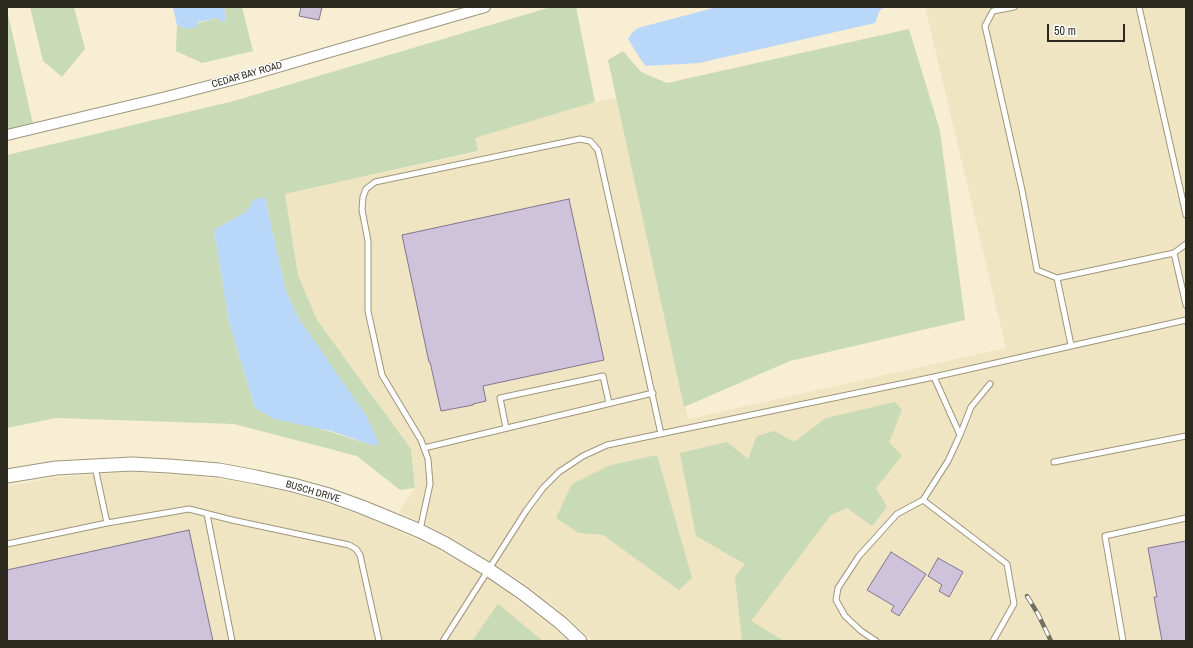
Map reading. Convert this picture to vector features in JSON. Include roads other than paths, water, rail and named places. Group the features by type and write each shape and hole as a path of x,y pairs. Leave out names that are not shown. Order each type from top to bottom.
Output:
{"street":[{"name":"CEDAR BAY ROAD","path":"7,135 166,98 486,7"},
{"name":"BUSCH DRIVE","path":"7,476 56,468 132,464 219,470 293,485 362,507 420,531 444,543 489,570 524,594 561,623 580,641"}],"lane":[{"path":"1014,7 993,11 985,26 1022,190 1037,270 1057,278 1174,253 1186,244"},
{"path":"1140,7 1186,215"},
{"path":"420,531 430,484 428,459 421,440 412,423 382,375 368,311 368,241 362,210 363,197 366,190 375,182 580,139 590,141 598,150 661,434"},
{"path":"1174,253 1186,305"},
{"path":"1057,278 1072,345"},
{"path":"443,641 526,511 543,488 559,472 583,456 607,445 934,377 1186,320"},
{"path":"506,428 500,398 602,376 609,403"},
{"path":"934,377 960,435"},
{"path":"876,641 861,631 845,616 836,600 838,588 859,556 897,514 923,500 948,461 971,407 990,384"},
{"path":"424,448 653,393"},
{"path":"1054,462 1186,436"},
{"path":"95,466 107,523"},
{"path":"923,500 1007,564 1014,604 993,641"},
{"path":"7,544 107,523 189,509 349,545 356,549 360,555 379,641"},
{"path":"207,514 232,641"},
{"path":"1123,641 1105,536 1186,518"}],"water":[{"path":"173,7 224,7 226,20 222,22 218,18 198,22 196,27 187,29 177,25"},
{"path":"717,7 885,7 880,10 875,23 699,63 646,66 628,39 638,28"},
{"path":"265,198 286,291 299,319 366,415 379,442 375,446 331,431 274,419 255,408 229,322 214,230 247,211 254,199"}],"railway":[{"path":"1027,596 1038,614 1051,641"}]}
